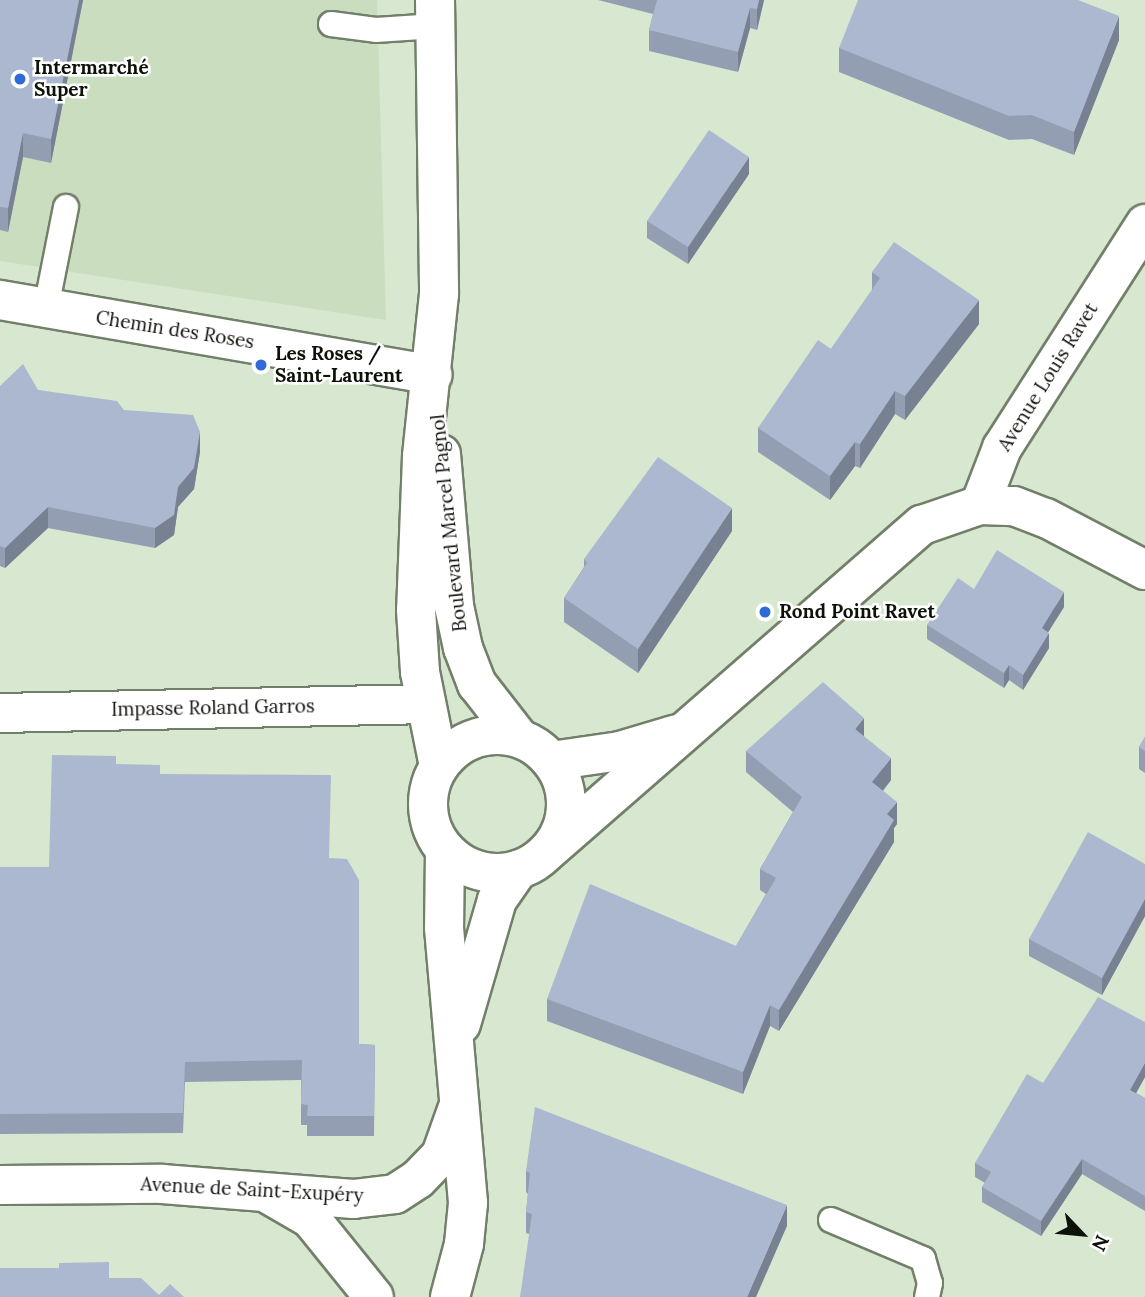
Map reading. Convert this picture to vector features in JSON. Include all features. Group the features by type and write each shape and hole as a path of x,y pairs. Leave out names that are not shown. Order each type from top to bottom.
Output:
{"street":[{"name":"Boulevard Marcel Pagnol","path":"436,13 439,294 433,375 422,457 416,610 426,704 439,766"},
{"name":"Avenue Louis Ravet","path":"980,505 1002,448 1145,224"},
{"name":"Chemin des Roses","path":"0,300 433,375"},
{"name":"Boulevard Marcel Pagnol","path":"433,375 454,606 463,648 477,684 519,738"},
{"path":"457,1039 497,900 533,860 561,830 566,806 563,782 551,761 519,738 496,735 474,738 439,766 430,786 428,808 433,831 445,850 466,866 491,873 533,860 689,730 922,525 980,505 1014,506 1046,518 1145,570"},
{"name":"Impasse Roland Garros","path":"0,713 426,704"},
{"path":"551,761 620,751 689,730"},
{"path":"445,850 444,928 457,1039 457,1110 468,1203 450,1297"},
{"name":"Avenue de Saint-Exupéry","path":"0,1185 162,1184 354,1199 395,1194 418,1179 441,1154 457,1110"},
{"path":"267,1193 311,1219 374,1297"}],"lane":[{"path":"331,24 376,30 436,13"},
{"path":"46,308 66,207"},
{"path":"831,1220 923,1259 930,1283 927,1297"}],"shaded area":[{"path":"0,0 377,0 386,320 0,261"}],"building":[{"name":"Intermarché Super","path":"0,0 79,0 51,139 23,133 8,208 0,207"},
{"path":"657,0 759,0 757,9 750,8 738,52 649,30"},
{"path":"858,0 1078,0 1119,16 1074,132 1032,115 1009,116 839,48"},
{"path":"709,130 749,157 688,247 647,221"},
{"path":"894,242 979,300 905,396 895,391 860,444 855,442 830,476 758,428 818,340 831,349 880,278 872,272"},
{"path":"23,364 38,390 117,401 124,410 193,415 200,432 194,468 178,487 174,515 155,528 48,507 5,548 0,546 0,386"},
{"path":"658,457 732,508 638,649 564,598 587,563 584,559"},
{"path":"997,550 1064,592 1042,628 1049,633 1023,675 1009,665 1004,673 927,625 958,578 974,589"},
{"path":"823,682 864,718 855,729 891,758 872,782 897,802 887,814 894,820 779,1010 770,1005 743,1072 547,999 590,884 736,946 776,878 760,869 802,797 746,751"},
{"path":"1145,737 1145,751 1139,747"},
{"path":"52,755 116,756 116,764 160,765 160,774 331,775 329,858 347,859 359,880 359,1044 375,1045 374,1116 307,1116 308,1105 301,1104 302,1060 185,1062 183,1113 0,1114 0,867 49,867"},
{"path":"1088,832 1145,864 1145,899 1102,978 1029,939"},
{"path":"1098,997 1145,1022 1145,1063 1130,1090 1145,1098 1145,1196 1082,1159 1041,1221 982,1187 991,1172 975,1163 1027,1074 1043,1083"},
{"path":"535,1107 787,1205 747,1297 520,1297 532,1214 526,1212 530,1173 526,1171"},
{"path":"109,1262 109,1278 141,1278 159,1295 170,1284 184,1297 0,1297 0,1268 59,1268 59,1263"}],"place":[{"name":"Intermarché Super","path":"20,79"},
{"name":"Les Roses / Saint-Laurent","path":"261,365"},
{"name":"Rond Point Ravet","path":"765,612"}]}
